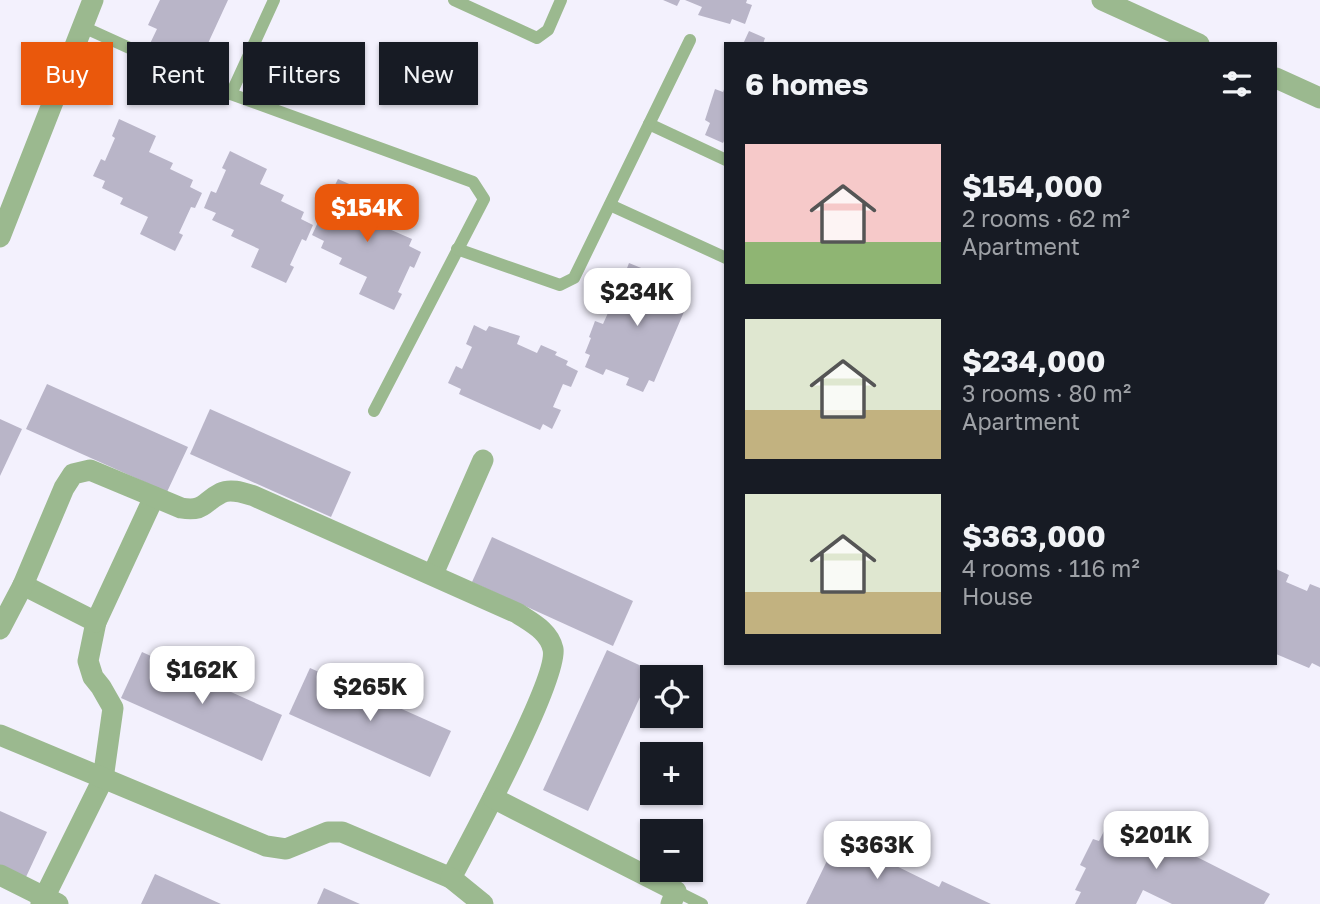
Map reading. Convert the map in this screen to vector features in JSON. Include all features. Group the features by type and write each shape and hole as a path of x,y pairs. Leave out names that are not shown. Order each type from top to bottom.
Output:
{"street":[{"path":"0,237 93,0"},
{"path":"1102,0 1195,42"},
{"path":"1277,78 1320,98"},
{"path":"432,574 483,460"},
{"path":"0,629 23,585 64,488 73,474 90,470 181,508 195,510 207,505 222,492 235,491 254,496 517,613 541,628 551,639 554,653 549,676 493,798 451,878"},
{"path":"0,875 48,902 103,779 113,708 102,687 93,677 88,662 96,622 154,497"},
{"path":"23,585 96,622"},
{"path":"0,735 266,846 286,849 328,832 342,832 451,878 483,904"},
{"path":"493,798 674,897"}],"lane":[{"path":"231,94 274,0"},
{"path":"454,0 537,38 548,30 561,0"},
{"path":"81,26 231,94 473,182 484,199 374,411"},
{"path":"457,249 560,285 574,278 690,40"},
{"path":"649,124 724,159"},
{"path":"610,205 724,257"},
{"path":"674,897 702,904"}],"building":[{"path":"160,0 228,0 209,42 151,42 157,29 148,25"},
{"path":"663,0 680,0 677,6"},
{"path":"685,0 747,0 746,3 752,5 745,24 732,19 730,24 698,15 702,7"},
{"path":"749,31 765,38 764,42 744,42"},
{"path":"715,89 723,92 724,89 723,143 705,135 710,123 705,120"},
{"path":"119,119 156,136 149,152 173,163 170,169 193,180 190,187 202,193 195,208 191,207 179,233 183,235 175,251 140,234 148,217 120,204 123,198 102,188 105,181 93,176 101,159 105,161 115,138 112,136"},
{"path":"230,151 267,169 260,184 284,195 281,201 304,212 301,219 313,225 306,241 302,239 290,265 294,267 286,283 251,267 259,249 231,236 234,230 212,220 216,213 204,208 211,191 216,193 226,170 222,168"},
{"path":"338,179 376,196 368,211 392,222 389,229 412,239 409,246 421,252 414,268 410,266 398,292 402,294 394,310 359,294 367,277 339,264 342,258 321,248 324,241 312,235 320,218 324,220 335,197 330,195"},
{"path":"629,263 646,270 643,278 665,287 668,280 688,288 683,298 689,300 654,382 649,380 643,392 626,385 629,378 606,369 603,375 585,367 590,355 585,353 595,321 603,324 612,304 604,300 619,274 624,276"},
{"path":"474,325 486,331 489,326 520,336 517,344 537,353 541,345 557,352 555,355 568,361 566,365 578,371 571,387 563,384 553,407 561,410 552,429 543,424 540,430 459,394 461,389 448,383 456,366 462,369 472,347 466,344"},
{"path":"47,384 188,447 167,492 26,429"},
{"path":"210,409 351,472 331,517 190,454"},
{"path":"0,419 22,429 0,476"},
{"path":"492,537 633,601 613,646 472,582"},
{"path":"1277,569 1289,575 1286,582 1307,591 1310,584 1320,588 1320,667 1312,663 1309,668 1277,654"},
{"path":"607,650 640,665 640,697 588,811 543,790"},
{"path":"142,652 282,715 262,761 121,698"},
{"path":"310,668 451,731 430,777 289,714"},
{"path":"0,811 47,832 26,877 0,865"},
{"path":"1120,818 1133,824 1138,820 1148,825 1151,820 1176,832 1173,837 1198,850 1195,856 1270,894 1264,904 1172,904 1143,890 1136,904 1075,904 1081,892 1075,890 1086,868 1080,865 1093,839 1099,841 1105,829 1113,833"},
{"path":"841,832 883,852 880,858 939,887 942,881 991,904 806,904"},
{"path":"155,874 221,904 141,904"},
{"path":"324,888 360,904 317,904"}]}
